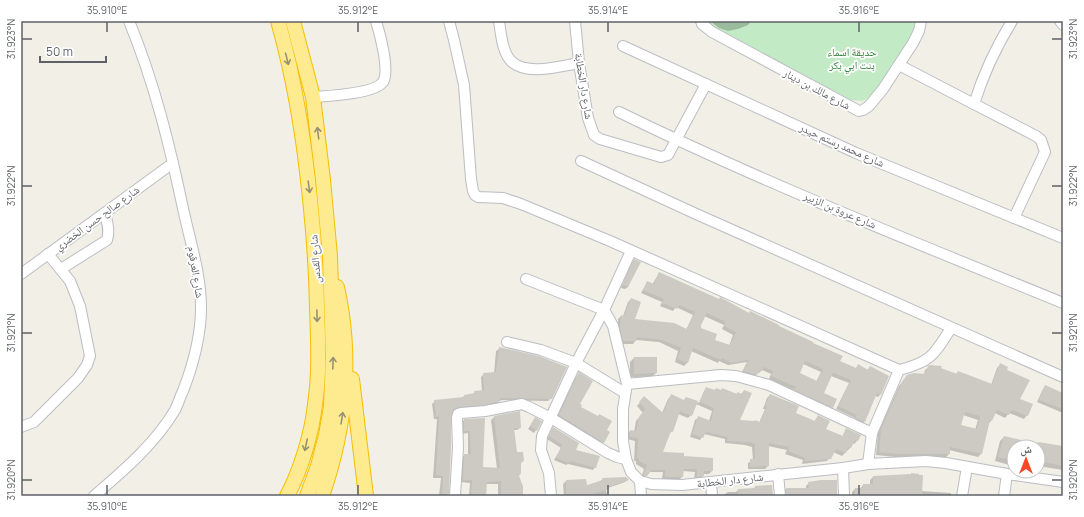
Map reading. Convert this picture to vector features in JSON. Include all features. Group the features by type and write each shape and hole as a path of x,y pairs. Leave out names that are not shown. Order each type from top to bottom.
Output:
{"highway":[{"name":"شارع القدس","path":"278,21 294,86 310,194 318,333 318,371 315,404 304,455 287,496"},
{"name":"شارع القدس","path":"293,21 313,97 323,180 330,256 333,356 331,407 326,435 318,466 307,496"},
{"path":"330,256 350,350 366,496"},
{"path":"322,496 331,469 343,418 346,374 342,311"}],"street":[{"name":"شارع العرقوم","path":"94,496 132,463 158,433 175,410 189,374 199,335 201,309 199,279 154,87 129,21"},
{"path":"313,97 359,92 378,87 383,82 386,74 384,49 376,21"},
{"path":"449,21 464,85 471,179 473,191 478,197 511,200 632,251 899,370 925,362 942,344 951,328"},
{"path":"499,21 501,36 506,52 512,62 524,68 541,69 579,63"},
{"name":"شارع دار الخطابة","path":"575,21 579,63 588,118 594,135 600,139 661,157 668,155 706,84"},
{"name":"شارع مالك بن دينار","path":"701,21 702,24 712,32 859,111 869,106 883,89 913,43 919,31 921,21"},
{"path":"974,104 1001,39 1012,21"},
{"path":"1060,21 1063,25"},
{"name":"شارع محمد رستم حيدر","path":"623,46 856,153 1063,238"},
{"path":"899,65 1036,136 1044,146 1045,152 1014,218"},
{"name":"شارع عروة بن الزبير","path":"619,112 676,140 831,207 1063,303"},
{"path":"581,161 1063,377"},
{"name":"شارع صالح حسن الخضري","path":"21,274 173,163"},
{"path":"61,269 107,240 109,234 105,213"},
{"path":"551,496 549,473 541,450 542,436 576,363 604,310 632,251"},
{"path":"21,427 34,422 78,378 87,365 90,356 80,306 70,282 48,254"},
{"path":"526,279 604,310 613,326 626,388 623,409 623,441 626,459 631,472 640,481 641,496"},
{"path":"507,342 541,350 576,363 626,388 721,375 736,376 769,385 872,433"},
{"path":"868,464 872,433 899,370"},
{"path":"455,496 458,414 522,404 551,418 608,453 626,459"},
{"name":"شارع دار الخطابة","path":"640,481 651,484 682,485 868,464 926,461 1006,474"},
{"path":"962,496 966,467"},
{"path":"843,468 844,496"},
{"path":"778,474 780,496"},
{"path":"1004,496 1006,479"},
{"name":"شارع دار الخطابة","path":"1042,479 1063,482"},
{"path":"711,482 712,496"}],"green space":[{"name":"حديقة اسماء بنت ابي بكر","path":"708,21 916,21 915,29 902,53 871,97 862,101 851,100 716,29"}],"building":[{"path":"634,259 641,262 628,287 623,285"},
{"path":"659,272 719,299 720,297 749,313 750,311 813,343 843,356 840,361 856,368 858,364 868,370 870,366 889,376 881,395 877,393 865,422 855,418 857,415 838,406 851,380 833,373 824,393 837,399 833,408 794,390 796,387 771,376 773,371 764,367 757,375 743,371 749,360 731,363 722,358 721,360 693,348 688,363 677,359 681,348 662,340 637,337 636,341 623,341 620,329 621,315 624,316 631,298 641,302 635,319 674,323 687,329 695,312 679,305 677,309 662,303 664,299 643,290 647,281 654,284","holes":["707,313 726,322 724,326 736,332 730,345 715,340 717,334 701,328","805,361 823,369 817,381 800,373"]},
{"path":"499,347 539,356 567,367 552,399 500,398 501,401 454,409 451,418 449,494 442,494 443,476 436,475 439,416 436,417 434,400 464,397 464,395 475,393 474,391 484,390 483,373 496,372"},
{"path":"634,357 657,357 657,373 634,374"},
{"path":"1000,363 1008,367 1007,370 1030,380 1020,399 1033,404 1028,416 1012,410 1009,415 997,410 992,421 990,420 982,454 950,447 950,454 899,454 879,452 881,429 902,382 907,375 914,373 925,374 928,366 930,365 942,366 941,368 957,374 958,371 992,384","holes":["965,412 980,416 977,429 961,425"]},
{"path":"579,372 593,381 580,404 582,405 581,407 598,416 599,414 612,421 607,430 610,432 604,443 559,415"},
{"path":"1045,385 1063,393 1063,409 1039,400"},
{"path":"706,387 715,390 716,388 721,390 722,388 737,394 737,392 742,394 744,390 752,393 740,420 755,420 760,422 767,406 765,406 770,394 799,406 796,413 815,421 818,415 830,421 826,429 843,436 846,428 861,435 858,441 855,440 851,448 848,447 846,453 836,449 831,459 804,461 805,458 788,451 789,447 769,443 769,466 750,467 750,459 755,459 755,444 749,442 727,441 728,437 706,432 703,438 692,434 698,416 711,421 714,408 700,402"},
{"path":"671,394 684,400 686,397 698,401 692,416 680,411 673,432 671,431 663,452 684,453 684,456 713,458 713,471 704,471 704,476 697,477 697,469 684,469 683,477 665,477 665,470 652,470 647,476 643,475 647,465 639,461 637,458 638,438 630,437 630,430 636,431 639,417 645,409 639,402 644,396 663,413"},
{"path":"520,411 521,428 514,428 517,452 523,452 524,461 521,462 521,473 519,476 523,486 523,496 501,496 501,481 487,482 486,496 471,496 472,480 463,480 464,454 471,454 470,431 464,431 464,419 485,418 483,467 500,468 494,416"},
{"path":"535,417 542,421 537,431 530,426"},
{"path":"553,427 579,443 576,450 600,456 596,468 570,461 569,463 556,458 562,445 549,436"},
{"path":"1004,436 1017,439 1006,439 1006,459 998,457"},
{"path":"1046,443 1063,446 1063,466 1046,463"},
{"path":"911,473 923,475 922,496 855,496 855,488 863,488 863,484 873,484 873,476"},
{"path":"626,477 629,480 593,494 566,495 566,480 586,479 587,485 603,480 602,478"},
{"path":"837,480 837,496 786,496 786,488 809,488 808,482"},
{"path":"772,485 773,496 738,496 738,489"}]}
